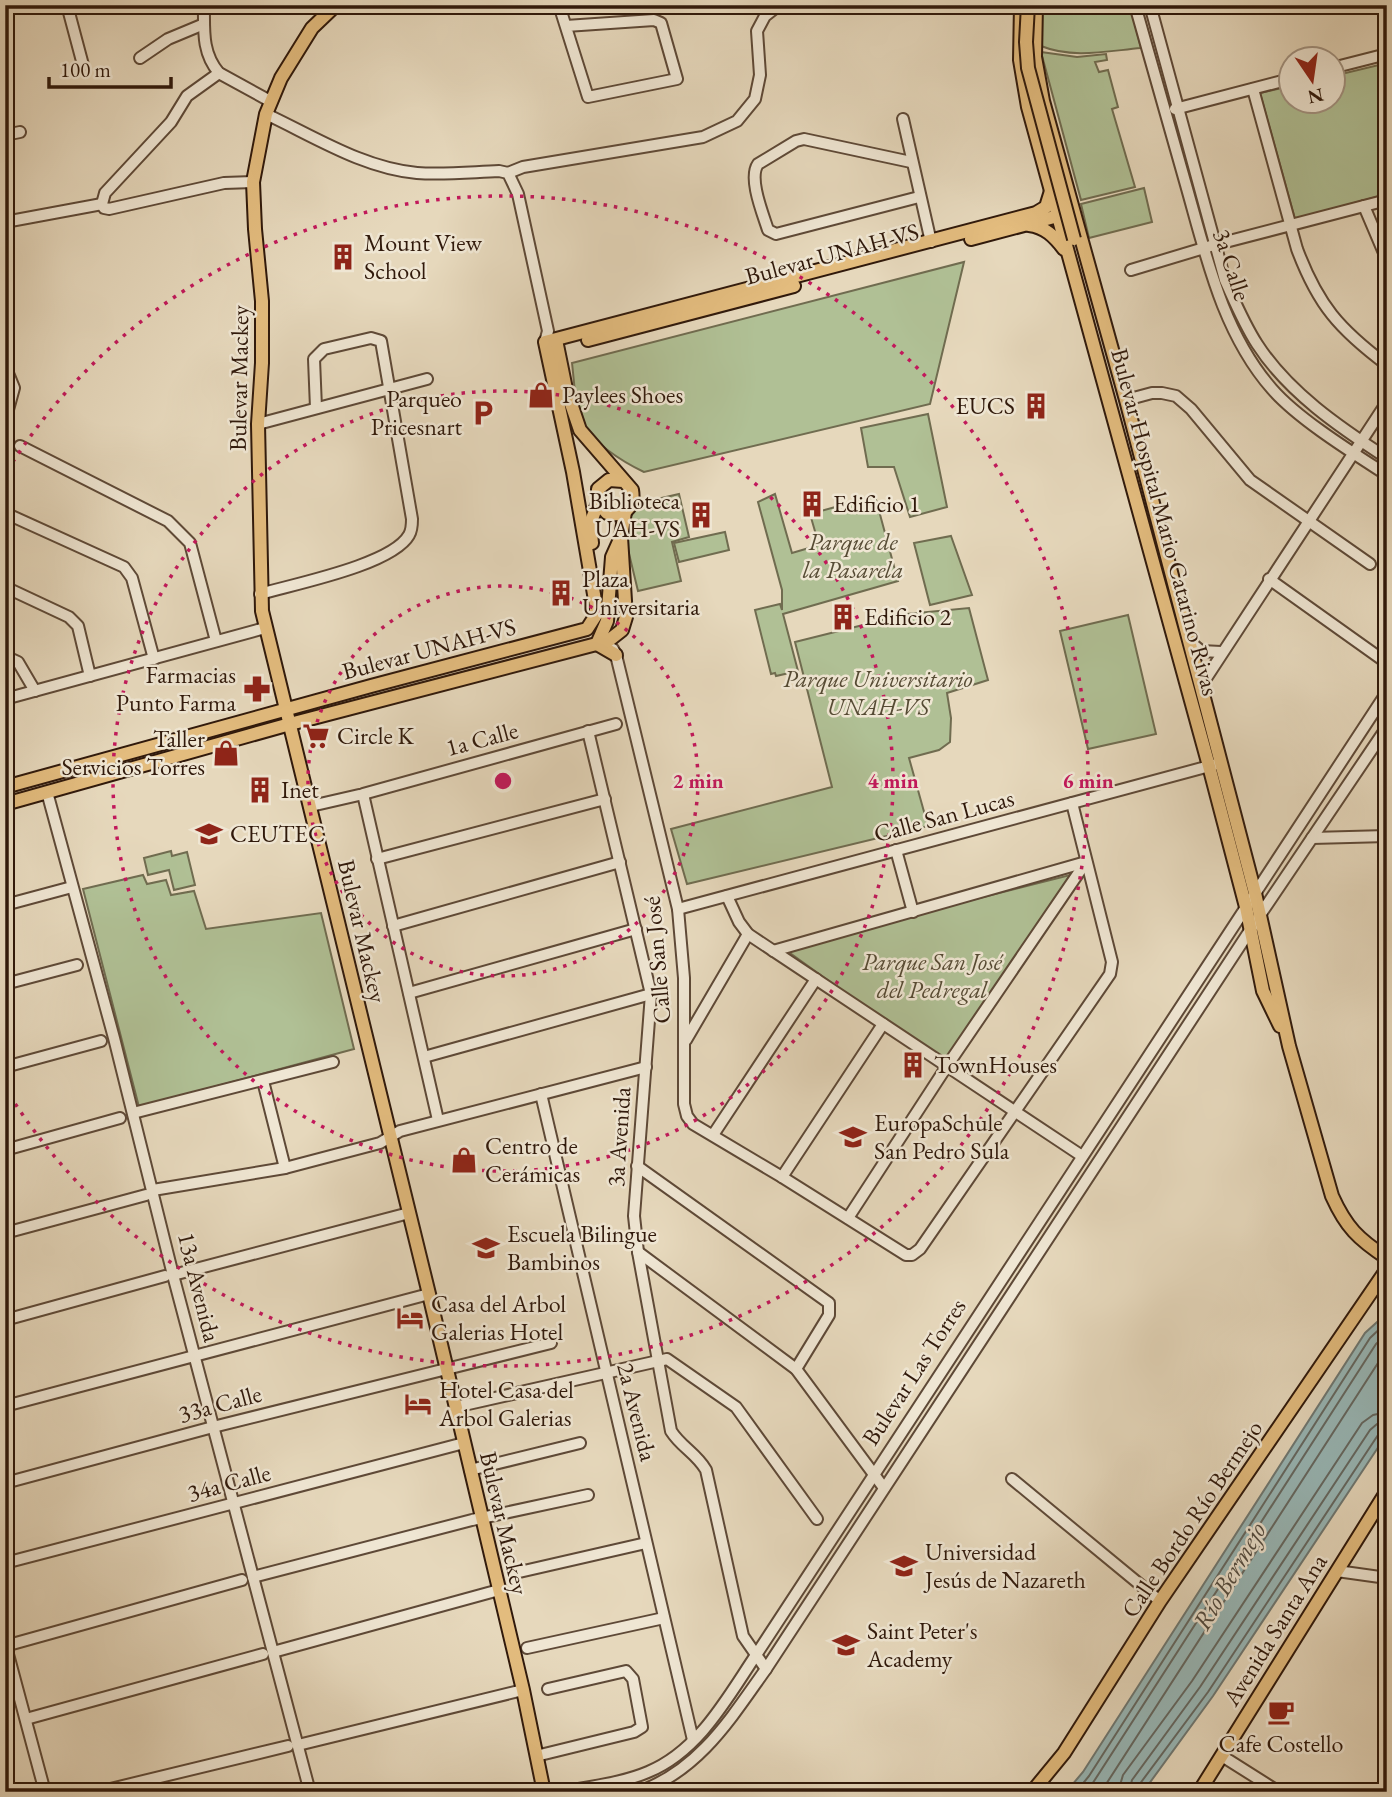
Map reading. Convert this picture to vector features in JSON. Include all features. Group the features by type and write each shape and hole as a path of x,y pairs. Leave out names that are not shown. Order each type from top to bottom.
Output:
{"main road":[{"name":"Bulevar Mackey","path":"335,5 300,45 270,101 253,182 262,301 258,424 260,594 265,628 311,806 523,1690 544,1792"},
{"name":"Bulevar Hospital Mario Catarino Rivas","path":"1021,5 1018,36 1023,84 1058,216 1215,765 1255,893 1289,1046 1332,1196 1350,1230 1387,1258"},
{"path":"1028,5 1028,68 1083,273 1096,292"},
{"name":"Bulevar Hospital Mario Catarino Rivas","path":"1036,5 1034,44 1039,80 1189,641 1264,991 1289,1046"},
{"name":"Bulevar UNAH-VS","path":"865,263 1036,213 1046,207 1051,191"},
{"name":"Bulevar UNAH-VS","path":"7,787 587,629 596,615 551,342 1028,225 1058,216 1072,206"},
{"path":"1028,225 1049,232 1070,257"},
{"path":"1081,296 1083,273"},
{"path":"551,342 580,430 630,487 633,498 625,512 621,537 626,617 622,631 602,643"},
{"path":"573,472 597,498 603,511 611,515 625,512"},
{"path":"587,558 592,548 590,524 601,485 609,480 623,481"},
{"path":"602,643 607,621 612,557 621,537"},
{"name":"Bulevar UNAH-VS","path":"5,804 290,724 602,643"},
{"path":"602,643 617,655"},
{"name":"Calle Bordo Río Bermejo","path":"1032,1792 1063,1753 1160,1601 1387,1269"},
{"name":"Avenida Santa Ana","path":"1199,1792 1387,1491"}],"street":[{"path":"67,5 83,65"},
{"path":"204,5 205,50 219,73 270,101"},
{"path":"559,5 588,97 677,79 661,23 654,20 566,26"},
{"path":"266,114 354,157 397,170 433,174 499,171 508,173 523,167 703,137 737,121 755,99 760,75 757,31 765,16 779,5"},
{"name":"3a Calle","path":"1135,5 1165,112 1209,246 1257,345 1297,391 1387,458"},
{"name":"3a Calle","path":"1150,5 1179,108 1222,306 1242,349 1273,390 1353,453 1387,475"},
{"path":"140,58 168,39 204,24"},
{"path":"1346,64 1387,54"},
{"path":"102,204 105,193 171,122 187,96 219,73"},
{"path":"1165,112 1276,83"},
{"path":"1253,89 1306,273 1330,315 1346,333 1387,365"},
{"path":"903,120 931,242"},
{"path":"5,135 20,132"},
{"path":"911,162 804,139 758,164 754,177 768,230 776,234 919,197"},
{"path":"508,173 518,194 551,342"},
{"path":"102,204 108,209 223,183 253,182"},
{"path":"1131,270 1209,246 1387,200"},
{"path":"5,222 102,204"},
{"path":"1364,206 1387,260"},
{"path":"260,594 364,565 408,536 412,519 381,341 377,339 324,349 318,353 314,359 316,408"},
{"path":"5,366 14,388 6,416 8,444 5,452"},
{"path":"258,424 426,379"},
{"path":"1126,400 1152,393 1176,396 1191,409 1251,480 1370,564"},
{"path":"1200,686 1387,402"},
{"path":"20,446 168,521 190,543 216,641"},
{"path":"5,513 124,567 132,578 154,659"},
{"path":"1269,579 1387,663"},
{"path":"5,587 69,617 78,626 90,676"},
{"path":"5,699 265,628"},
{"path":"1189,641 1201,650 1221,652"},
{"name":"Calle San José","path":"617,655 623,722 678,909 684,978 684,1104 693,1125 713,1135"},
{"path":"5,656 18,662 34,691"},
{"path":"1255,893 1387,692"},
{"name":"1a Calle","path":"311,806 361,796 623,722"},
{"path":"1260,915 1387,727"},
{"name":"3a Avenida","path":"588,731 651,994 634,1216 638,1252 671,1431 677,1440 698,1457 706,1470 743,1636 766,1669"},
{"name":"Calle San Lucas","path":"678,909 1215,765"},
{"name":"13a Avenida","path":"47,792 133,1113 169,1276 194,1355 233,1503 248,1578 293,1746 310,1792"},
{"path":"361,796 438,1120"},
{"path":"377,859 605,799"},
{"path":"816,979 713,1135 906,1255 912,1255 919,1249 1110,974 1112,962 1072,803"},
{"path":"1312,838 1387,836"},
{"path":"896,850 913,912"},
{"path":"393,926 620,862"},
{"path":"774,951 1086,862"},
{"path":"848,1218 947,1066 1086,862"},
{"path":"5,905 72,887"},
{"name":"Bulevar Las Torres","path":"564,1792 598,1789 647,1772 672,1759 694,1740 721,1707 1255,893"},
{"path":"727,896 748,934 1082,1156"},
{"name":"Bulevar Las Torres","path":"638,1792 657,1783 710,1745 766,1669 1260,915"},
{"path":"409,993 636,929"},
{"path":"684,1043 748,934"},
{"path":"5,984 77,965"},
{"path":"424,1057 651,994"},
{"path":"782,1177 883,1024"},
{"path":"5,1067 101,1041"},
{"path":"133,1113 333,1062"},
{"path":"5,1233 149,1192 285,1168 380,1143 400,1131 438,1120 646,1067"},
{"path":"263,1081 285,1168"},
{"name":"2a Avenida","path":"541,1094 694,1740"},
{"path":"5,1150 120,1118"},
{"path":"637,1166 829,1303 829,1315 796,1369"},
{"path":"5,1320 409,1213"},
{"path":"638,1252 796,1369 884,1488"},
{"path":"5,1406 429,1294"},
{"name":"33a Calle","path":"5,1483 213,1427 551,1343"},
{"path":"455,1408 667,1359 736,1407 817,1519"},
{"name":"34a Calle","path":"5,1563 464,1443"},
{"path":"470,1470 580,1443"},
{"path":"1012,1479 1160,1601"},
{"path":"45,1792 6,1645 248,1578 588,1495"},
{"path":"515,1573 646,1543"},
{"path":"1337,1571 1387,1578"},
{"path":"26,1718 499,1590"},
{"path":"527,1648 664,1618"},
{"path":"536,1756 640,1729 643,1723 629,1672 622,1671 548,1689"},
{"path":"98,1792 523,1690"},
{"path":"1222,1756 1279,1792"}],"green space":[{"path":"1130,5 1141,48 1078,53 1041,46 1042,6"},
{"path":"1041,52 1077,57 1106,54 1107,60 1095,62 1099,72 1108,70 1118,107 1112,109 1135,187 1081,200"},
{"path":"1387,63 1387,194 1295,219 1260,93 1276,89 1276,116 1346,116 1346,73"},
{"path":"1144,188 1152,222 1089,238 1081,204"},
{"path":"964,262 930,404 644,472 599,443 580,419 572,363"},
{"path":"928,414 947,507 910,517 894,467 868,467 861,428"},
{"path":"679,494 689,537 672,542 681,581 638,591 618,508"},
{"name":"Parque de la Pasarela","path":"775,494 792,553 819,545 810,514 875,496 898,581 783,614 798,671 776,676 775,673 771,674 755,610 780,604 782,610 782,590 758,502"},
{"path":"725,532 729,550 679,562 674,543"},
{"path":"951,536 972,595 930,605 914,543"},
{"name":"Parque Universitario UNAH-VS","path":"969,608 988,680 947,693 951,718 950,742 939,750 909,758 928,826 687,884 671,829 832,787 795,642 907,614"},
{"path":"1128,615 1156,734 1088,749 1060,631"},
{"path":"171,851 172,856 187,852 195,885 174,890 169,870 148,875 144,858"},
{"name":"Parque San José del Pedregal","path":"1078,873 947,1066 783,948"},
{"path":"143,875 147,884 166,880 171,895 194,891 206,929 321,913 354,1049 139,1107 83,889"}],"water":[{"name":"Río Bermejo","path":"1387,1313 1387,1434 1213,1696 1143,1792 1066,1792 1083,1772 1365,1333"}],"place":[{"name":"Mount View School","path":"343,257"},
{"name":"Paylees Shoes","path":"541,395"},
{"name":"EUCS","path":"1036,406"},
{"name":"Parqueo Pricesnart","path":"483,413"},
{"name":"Edificio 1","path":"812,504"},
{"name":"Biblioteca UAH-VS","path":"701,515"},
{"name":"Plaza Universitaria","path":"561,593"},
{"name":"Edificio 2","path":"843,617"},
{"name":"Farmacias Punto Farma","path":"257,689"},
{"name":"Circle K","path":"316,736"},
{"name":"Taller Servicios Torres","path":"226,753"},
{"name":"Inet","path":"260,790"},
{"name":"CEUTEC","path":"209,834"},
{"name":"TownHouses","path":"913,1065"},
{"name":"EuropaSchule San Pedro Sula","path":"853,1137"},
{"name":"Centro de Cerámicas","path":"464,1160"},
{"name":"Escuela Bilingue Bambinos","path":"486,1248"},
{"name":"Casa del Arbol Galerias Hotel","path":"410,1318"},
{"name":"Hotel Casa del Arbol Galerias","path":"418,1404"},
{"name":"Universidad Jesús de Nazareth","path":"904,1566"},
{"name":"Saint Peter's Academy","path":"846,1645"},
{"name":"Cafe Costello","path":"1281,1712"}]}
